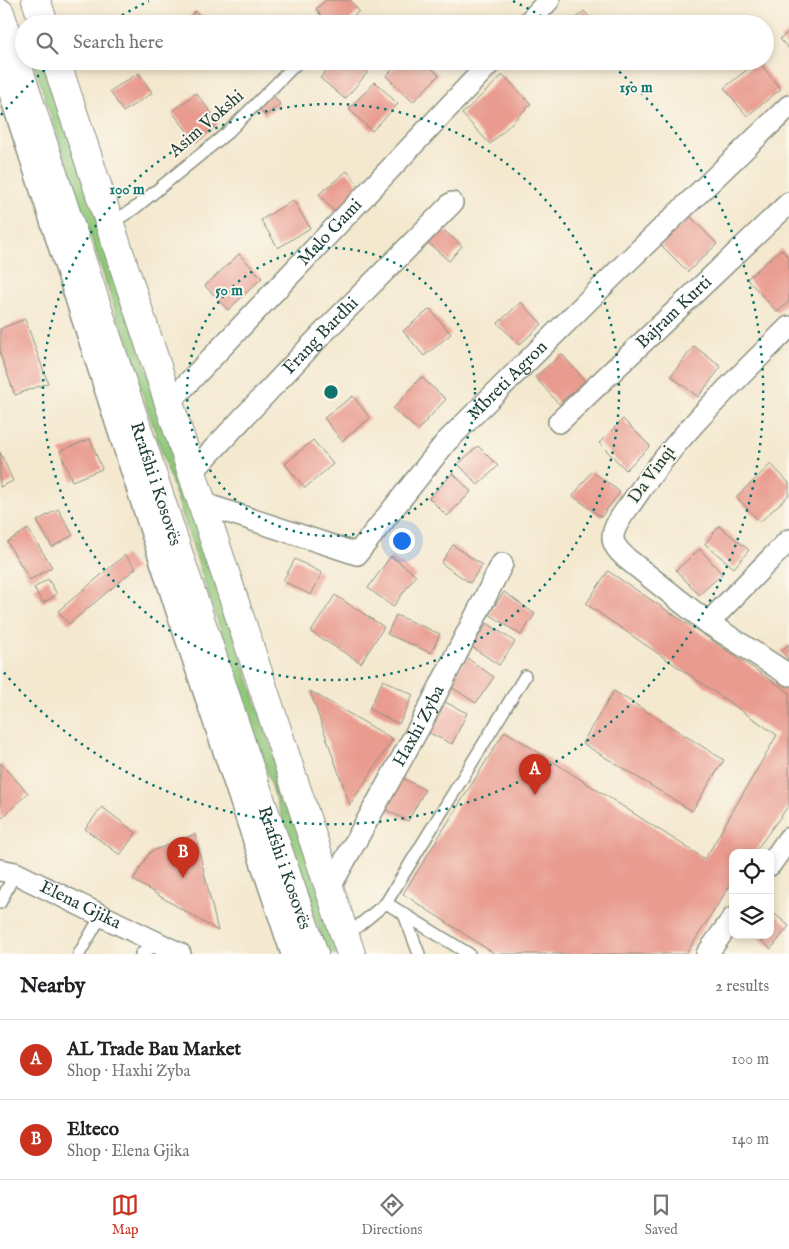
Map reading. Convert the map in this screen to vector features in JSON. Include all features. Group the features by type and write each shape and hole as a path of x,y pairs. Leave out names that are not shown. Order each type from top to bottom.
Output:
{"highway":[{"path":"36,0 41,15"},
{"name":"Rrafshi i Kosovës","path":"0,13 15,58"},
{"name":"Rrafshi i Kosovës","path":"19,70 246,758 314,954"},
{"name":"Rrafshi i Kosovës","path":"59,70 108,225 168,404 193,471 201,503 348,945"}],"street":[{"path":"535,15 549,0"},
{"name":"Rrafshi i Kosovës","path":"1,69 177,611 292,954"},
{"name":"Malo Gami","path":"168,404 483,70"},
{"name":"Mbreti Agron","path":"201,503 357,554 446,442 625,264 789,106"},
{"name":"Frang Bardhi","path":"193,471 322,334 452,203"},
{"name":"Bajram Kurti","path":"559,422 789,203"},
{"name":"Da Vinqi","path":"789,327 680,438 655,468 616,528 613,540 618,550 708,623 789,675"},
{"path":"708,623 789,540"},
{"name":"Haxhi Zyba","path":"330,887 417,732 502,564"},
{"path":"774,859 789,838"},
{"name":"Elena Gjika","path":"5,868 101,916 132,929 150,948 180,954"},
{"path":"707,954 729,924"}],"lane":[{"name":"Asim Vokshi","path":"108,225 136,208 208,150 290,70"},
{"path":"348,945 386,903 525,676"},
{"path":"0,903 5,868"},
{"path":"386,903 469,954"},
{"path":"404,914 419,954"},
{"path":"79,954 101,916"}],"green space":[{"path":"36,70 48,70 339,954 327,954"}],"building":[{"path":"326,0 350,0 359,11 355,15 321,15 316,9"},
{"path":"195,11 200,15 191,15"},
{"path":"584,11 588,15 580,15"},
{"path":"789,31 789,49 780,39"},
{"path":"327,70 366,70 368,72 345,99 320,78"},
{"path":"392,70 434,70 439,75 413,102 386,76"},
{"path":"747,70 765,70 781,89 747,116 724,88"},
{"path":"139,73 152,93 123,112 110,91"},
{"path":"503,75 531,104 490,144 462,114"},
{"path":"375,82 398,104 372,131 349,109"},
{"path":"196,93 219,123 196,142 172,112"},
{"path":"272,94 280,104 265,116 257,106"},
{"path":"347,171 363,190 335,213 319,194"},
{"path":"293,200 310,228 278,248 261,220"},
{"path":"690,216 717,244 688,272 661,245"},
{"path":"439,226 462,246 449,261 426,241"},
{"path":"781,249 789,257 789,302 777,312 747,279"},
{"path":"239,254 262,278 228,310 205,286"},
{"path":"521,302 542,324 519,345 498,323"},
{"path":"430,309 451,334 424,356 403,331"},
{"path":"25,319 48,383 15,395 0,354 0,329"},
{"path":"694,346 721,367 698,397 671,376"},
{"path":"562,354 585,381 559,404 535,377"},
{"path":"421,377 446,399 418,430 393,409"},
{"path":"353,396 370,418 342,441 324,418"},
{"path":"623,419 650,446 626,470 599,443"},
{"path":"90,439 102,469 72,481 60,451"},
{"path":"313,440 333,464 305,488 285,464"},
{"path":"478,446 498,466 478,485 458,464"},
{"path":"0,452 13,481 0,487"},
{"path":"771,464 789,483 789,495 760,522 736,497"},
{"path":"592,471 620,492 601,517 573,496"},
{"path":"453,473 471,492 447,516 429,498"},
{"path":"58,509 73,535 52,547 37,521"},
{"path":"719,526 749,550 734,568 705,544"},
{"path":"28,529 52,567 30,580 7,542"},
{"path":"453,545 482,565 470,583 441,563"},
{"path":"700,549 722,574 699,595 676,570"},
{"path":"125,555 136,568 69,624 58,611"},
{"path":"391,556 416,575 393,607 368,588"},
{"path":"295,559 322,573 311,595 283,581"},
{"path":"608,571 789,692 789,805 757,849 729,849 729,887 686,954 495,954 403,894 505,731 705,859 777,735 586,604"},
{"path":"48,579 57,594 43,603 34,588"},
{"path":"504,592 535,614 521,635 489,614"},
{"path":"335,595 384,627 361,663 311,632"},
{"path":"396,615 440,634 431,653 387,634"},
{"path":"487,623 515,642 499,665 472,647"},
{"path":"789,644 789,660 781,651"},
{"path":"467,658 494,677 476,703 448,685"},
{"path":"383,680 413,695 399,724 369,709"},
{"path":"310,691 393,739 350,805"},
{"path":"614,691 724,760 692,811 582,743"},
{"path":"439,699 467,713 452,744 423,730"},
{"path":"0,763 28,793 2,818 0,816"},
{"path":"397,775 425,790 408,821 380,807"},
{"path":"102,807 136,833 120,855 85,829"},
{"path":"195,834 218,931 133,880 150,852"},
{"path":"774,913 789,926 771,949 760,939 774,939"}],"place":[{"name":"AL Trade Bau Market","path":"535,795"},
{"name":"Elteco","path":"183,878"}]}
